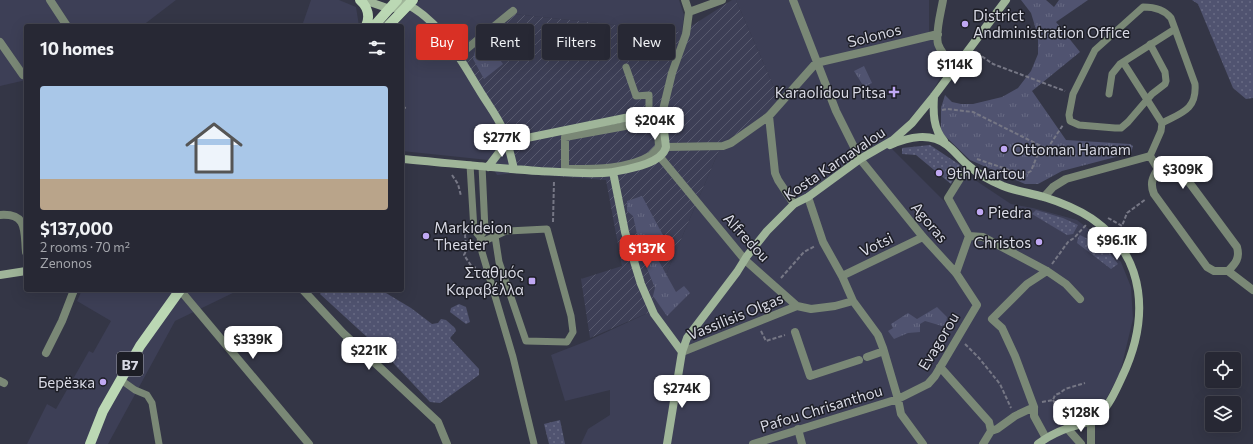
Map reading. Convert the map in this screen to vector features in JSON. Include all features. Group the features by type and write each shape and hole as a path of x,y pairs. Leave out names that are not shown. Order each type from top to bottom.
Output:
{"main road":[{"path":"360,0 367,9 368,17 366,24"},
{"path":"376,24 390,10 397,0"},
{"path":"390,24 411,2"},
{"name":"B7","path":"90,444 103,411 140,346 179,292"}],"street":[{"path":"50,0 66,24"},
{"path":"364,0 390,10 411,2"},
{"path":"397,0 411,2 432,24"},
{"path":"404,159 554,172 613,172 640,166 660,157 666,147 662,114 672,73 686,34 689,12 685,0"},
{"path":"689,12 722,0"},
{"name":"Agoras","path":"793,0 816,63 836,111 860,159 923,237 956,273 977,305"},
{"path":"943,0 938,34 938,45 956,67"},
{"name":"Kosta Karnavalou","path":"667,444 682,352 688,338 767,231 794,204 808,197 860,159 893,140 912,123 1006,0"},
{"path":"468,48 513,11"},
{"name":"Solonos","path":"816,63 938,34"},
{"path":"0,42 23,75"},
{"path":"460,60 503,129 514,169"},
{"path":"666,147 722,146 731,143 769,116 816,63"},
{"path":"934,96 933,113 936,129 940,137 968,166 1003,186 1044,197 1085,214 1110,234 1119,245 1130,263 1139,290 1138,317 1133,351 1125,371 1109,402 1098,416 1046,438 1038,444"},
{"path":"485,166 507,142 649,113 662,114"},
{"path":"769,116 775,172 778,180 794,204"},
{"path":"647,122 658,129 659,147 651,155 634,162 606,168 565,169 565,137 647,122"},
{"path":"878,150 900,141 928,136 936,138 948,145"},
{"path":"1044,197 1052,187 1066,179 1150,156 1158,169"},
{"name":"Alfredou","path":"660,157 745,260 797,306"},
{"path":"956,273 969,236 948,198 968,166"},
{"path":"1158,169 1153,176 1152,181 1154,194 1207,267 1214,271 1228,271 1253,290"},
{"path":"1158,169 1178,170 1183,174 1237,247 1238,252 1236,263 1228,271"},
{"path":"613,172 625,232 641,284 654,314 682,352"},
{"path":"808,197 823,242 842,276 853,300 878,335 898,399 901,414 923,444"},
{"path":"0,215 10,214 21,220 24,235"},
{"path":"969,236 983,237 1047,271 1066,284 1080,299"},
{"name":"Votsi","path":"842,276 923,237"},
{"path":"0,275 24,271"},
{"path":"1046,438 1034,416 1033,406 1021,369 1002,328 992,319 1027,284 1047,271"},
{"path":"46,353 62,321 73,292"},
{"path":"182,292 309,444"},
{"path":"305,292 343,333 438,422 447,444"},
{"path":"797,306 811,308 835,306 853,300"},
{"name":"Evagorou","path":"898,399 928,384 935,376 977,305"},
{"name":"Vassilisis Olgas","path":"682,352 797,306"},
{"path":"795,332 810,376 884,351"},
{"path":"940,367 989,422 991,431"},
{"name":"Pafou Chrisanthou","path":"753,444 898,399"},
{"path":"983,444 991,431 998,429 1015,416 1033,406"},
{"path":"1091,420 1091,444"},
{"path":"798,429 802,444"},
{"path":"1067,429 1080,444"}],"lane":[{"path":"1150,44 1165,72 1166,81 1152,94 1128,122 1121,128 1079,125 1070,121 1069,118 1073,94 1095,50 1143,7 1152,7 1167,13 1171,18 1195,84 1196,93 1195,99 1188,108 1162,123"},
{"path":"1109,94 1112,74 1115,69 1150,44 1175,29"},
{"path":"1123,62 1162,123 1161,131 1150,156"},
{"path":"626,67 636,96 649,95 649,113"},
{"path":"470,165 474,230 480,240 513,357 534,444"},
{"path":"480,240 485,230 485,166"},
{"path":"480,240 506,231 547,229 573,327 572,336 567,342 526,341 499,262 495,236"},
{"path":"121,380 135,390 147,395 152,403 159,444"}],"path":[{"path":"970,48 993,64 1073,94"},
{"path":"933,113 947,109 973,112 1047,150 1060,128 1069,118"},
{"path":"960,158 980,160 1024,175 1031,171 1041,146"},
{"path":"553,225 554,172"},
{"path":"1103,215 1122,226 1127,213 1154,194"},
{"path":"1047,271 1068,242 1074,238 1088,223 1082,220"},
{"path":"775,285 804,252 823,242"},
{"path":"758,322 766,341 795,332"},
{"path":"958,336 979,358 1000,384 1015,416"},
{"path":"990,372 994,370"},
{"path":"1033,406 1053,400 1055,395 1065,389 1085,383"},
{"path":"1053,400 1067,429"}],"shaded area":[{"path":"0,0 176,0 145,24 24,24 24,80 0,86"},
{"path":"311,0 339,0 356,7 359,24 303,24"},
{"path":"420,0 679,0 684,15 682,32 675,31 675,24 618,24 618,25 503,13 503,24 476,24 476,60 502,60 501,132 514,173 497,175 488,160 404,151 404,24 398,24"},
{"path":"732,0 736,0 780,101 761,122 723,141 650,312 590,338 581,279 622,266 606,180 514,173 501,132 457,60 468,60 468,42 476,35 476,60 534,60 534,24 490,24 503,13 607,24 542,24 542,60 610,60 610,24 618,25 618,60 675,60 675,31 682,32"},
{"path":"736,0 929,0 929,31 945,69 930,96 896,134 885,142 947,204 966,174 1011,204 1033,208 1077,220 1094,233 1121,262 1131,287 1133,319 1120,373 1104,403 1085,419 1064,426 1076,444 581,444 588,429 610,415 610,390 565,401 551,355 587,341 650,312 723,141 761,122 780,101"},
{"path":"81,292 235,292 175,321 108,444 27,444 47,404 56,409 89,351 93,353 111,321 77,301"}],"green space":[{"path":"1021,0 1046,0 1054,7 1059,0 1088,0 1056,22 1080,52 1032,91 1066,140 1130,144 1133,146 1131,153 1062,171 1038,184 1025,184 970,160 941,132 941,108 945,95 952,102 961,104 973,104 1002,97 1018,88 1031,71 1038,54 1038,36 1031,13"},
{"path":"1192,0 1253,0 1253,98 1246,99 1233,88 1198,4"},
{"path":"476,50 476,60 500,60 503,64 484,79 473,59"},
{"path":"864,66 872,83 864,87 854,71"},
{"path":"930,145 960,165 951,184 916,155 902,154 902,148"},
{"path":"642,196 665,239 651,247 676,292 684,286 690,293 667,316 653,296 655,288 642,256 633,216 627,211 627,201"},
{"path":"1036,210 1063,218 1078,225 1073,234 1067,235 1032,214"},
{"path":"1080,235 1088,239 1093,235 1100,240 1118,264 1111,269 1077,243"},
{"path":"322,292 384,292 411,308 432,324 438,323 441,319 446,320 455,328 456,331 450,338 479,369 479,375 440,403 430,402 380,349 320,294"},
{"path":"459,304 466,307 470,322 466,324 450,312 451,308"},
{"path":"937,307 947,317 946,324 942,326 925,321 920,324 920,332 908,333 894,339 888,331 893,328 891,324 908,313 917,319"},
{"path":"560,420 565,444 549,444 544,424"}],"place":[{"name":"District Andministration Office","path":"965,24"},
{"name":"Karaolidou Pitsa","path":"894,92"},
{"name":"Ottoman Hamam","path":"1004,149"},
{"name":"9th Martou","path":"939,173"},
{"name":"Piedra","path":"980,212"},
{"name":"Markideion Theater","path":"426,236"},
{"name":"Christos","path":"1039,242"},
{"name":"Σταθμός Καραβέλλα","path":"532,281"},
{"name":"Берёзка","path":"103,382"}]}
